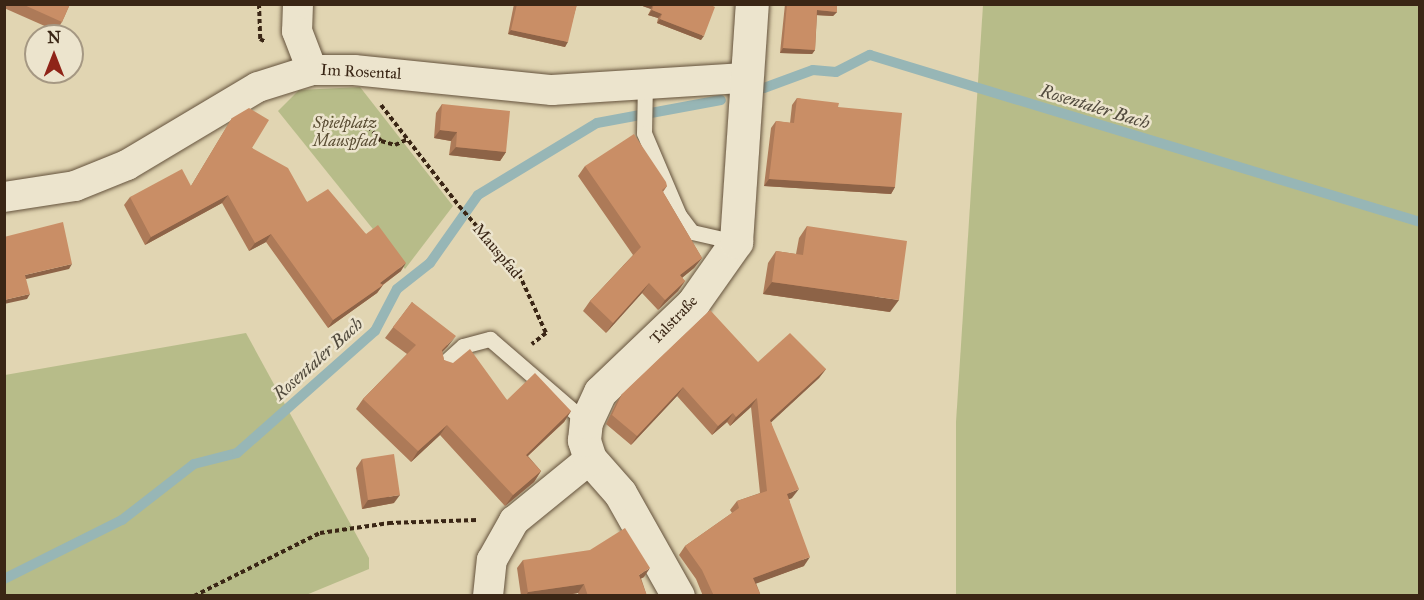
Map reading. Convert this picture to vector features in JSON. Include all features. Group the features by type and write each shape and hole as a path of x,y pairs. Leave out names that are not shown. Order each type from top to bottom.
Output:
{"main road":[{"path":"736,242 745,78 752,4"},
{"name":"Talstraße","path":"590,459 584,440 586,422 600,393 693,303 736,242"},
{"path":"590,459 620,494 678,596"}],"street":[{"path":"298,4 297,31 312,69"},
{"name":"Im Rosental","path":"4,197 75,186 127,165 258,87 312,69 354,69 644,102 745,78"},
{"path":"488,596 492,560 514,521 590,459"}],"lane":[{"path":"644,102 644,133 679,215 692,232 736,242"},
{"path":"443,364 463,346 490,339 516,358 586,422"}],"path":[{"path":"259,5 260,24"},
{"name":"Mauspfad","path":"354,69 459,206 519,274 546,333 516,358"},
{"path":"368,126 381,141 395,145 408,139"},
{"path":"194,596 320,533 389,523 514,521"}],"green space":[{"path":"983,5 1419,5 1419,595 956,595 956,422"},
{"name":"Spielplatz Mauspfad","path":"360,87 453,206 405,269 278,111 299,90"},
{"path":"246,333 369,558 369,569 306,595 5,595 5,375"}],"building":[{"path":"22,4 70,4 62,22"},
{"path":"517,4 577,4 568,42 511,30"},
{"path":"654,4 709,4 715,7 704,36 660,19 662,14 652,10"},
{"path":"787,4 837,4 837,12 817,10 815,50 783,48"},
{"path":"797,98 839,103 838,107 902,113 895,187 769,179 776,121 794,123"},
{"path":"442,104 510,111 506,152 456,147 457,132 440,130"},
{"path":"249,108 269,120 252,148 288,168 307,202 328,189 366,234 378,225 406,263 380,283 383,285 333,320 271,234 255,243 228,195 151,237 130,197 182,169 191,186 232,118"},
{"path":"634,134 666,182 667,186 662,190 702,258 680,275 685,281 665,300 649,283 613,323 590,301 641,247 585,166"},
{"path":"63,222 72,264 25,275 30,294 4,300 4,237"},
{"path":"807,226 907,241 899,300 772,282 776,251 803,255"},
{"path":"412,302 456,336 442,350 444,360 453,363 470,349 507,400 535,373 571,411 526,455 541,471 513,495 447,425 418,451 363,399 416,345 393,327"},
{"path":"710,310 758,362 790,333 826,369 770,420 799,489 787,494 810,557 753,578 761,596 714,596 702,570 685,546 739,508 737,501 767,491 757,398 736,417 733,413 718,426 683,387 637,436 612,415 622,394"},
{"path":"394,454 400,495 368,500 362,459"},
{"path":"625,528 650,568 639,575 647,596 588,596 584,584 528,592 523,560 590,550"}],"waterway":[{"name":"Rosentaler Bach","path":"764,88 813,70 836,72 870,55 1420,222"},
{"name":"Rosentaler Bach","path":"4,579 122,520 194,464 237,453 375,331 397,289 430,263 478,195 597,123 721,100"}]}
